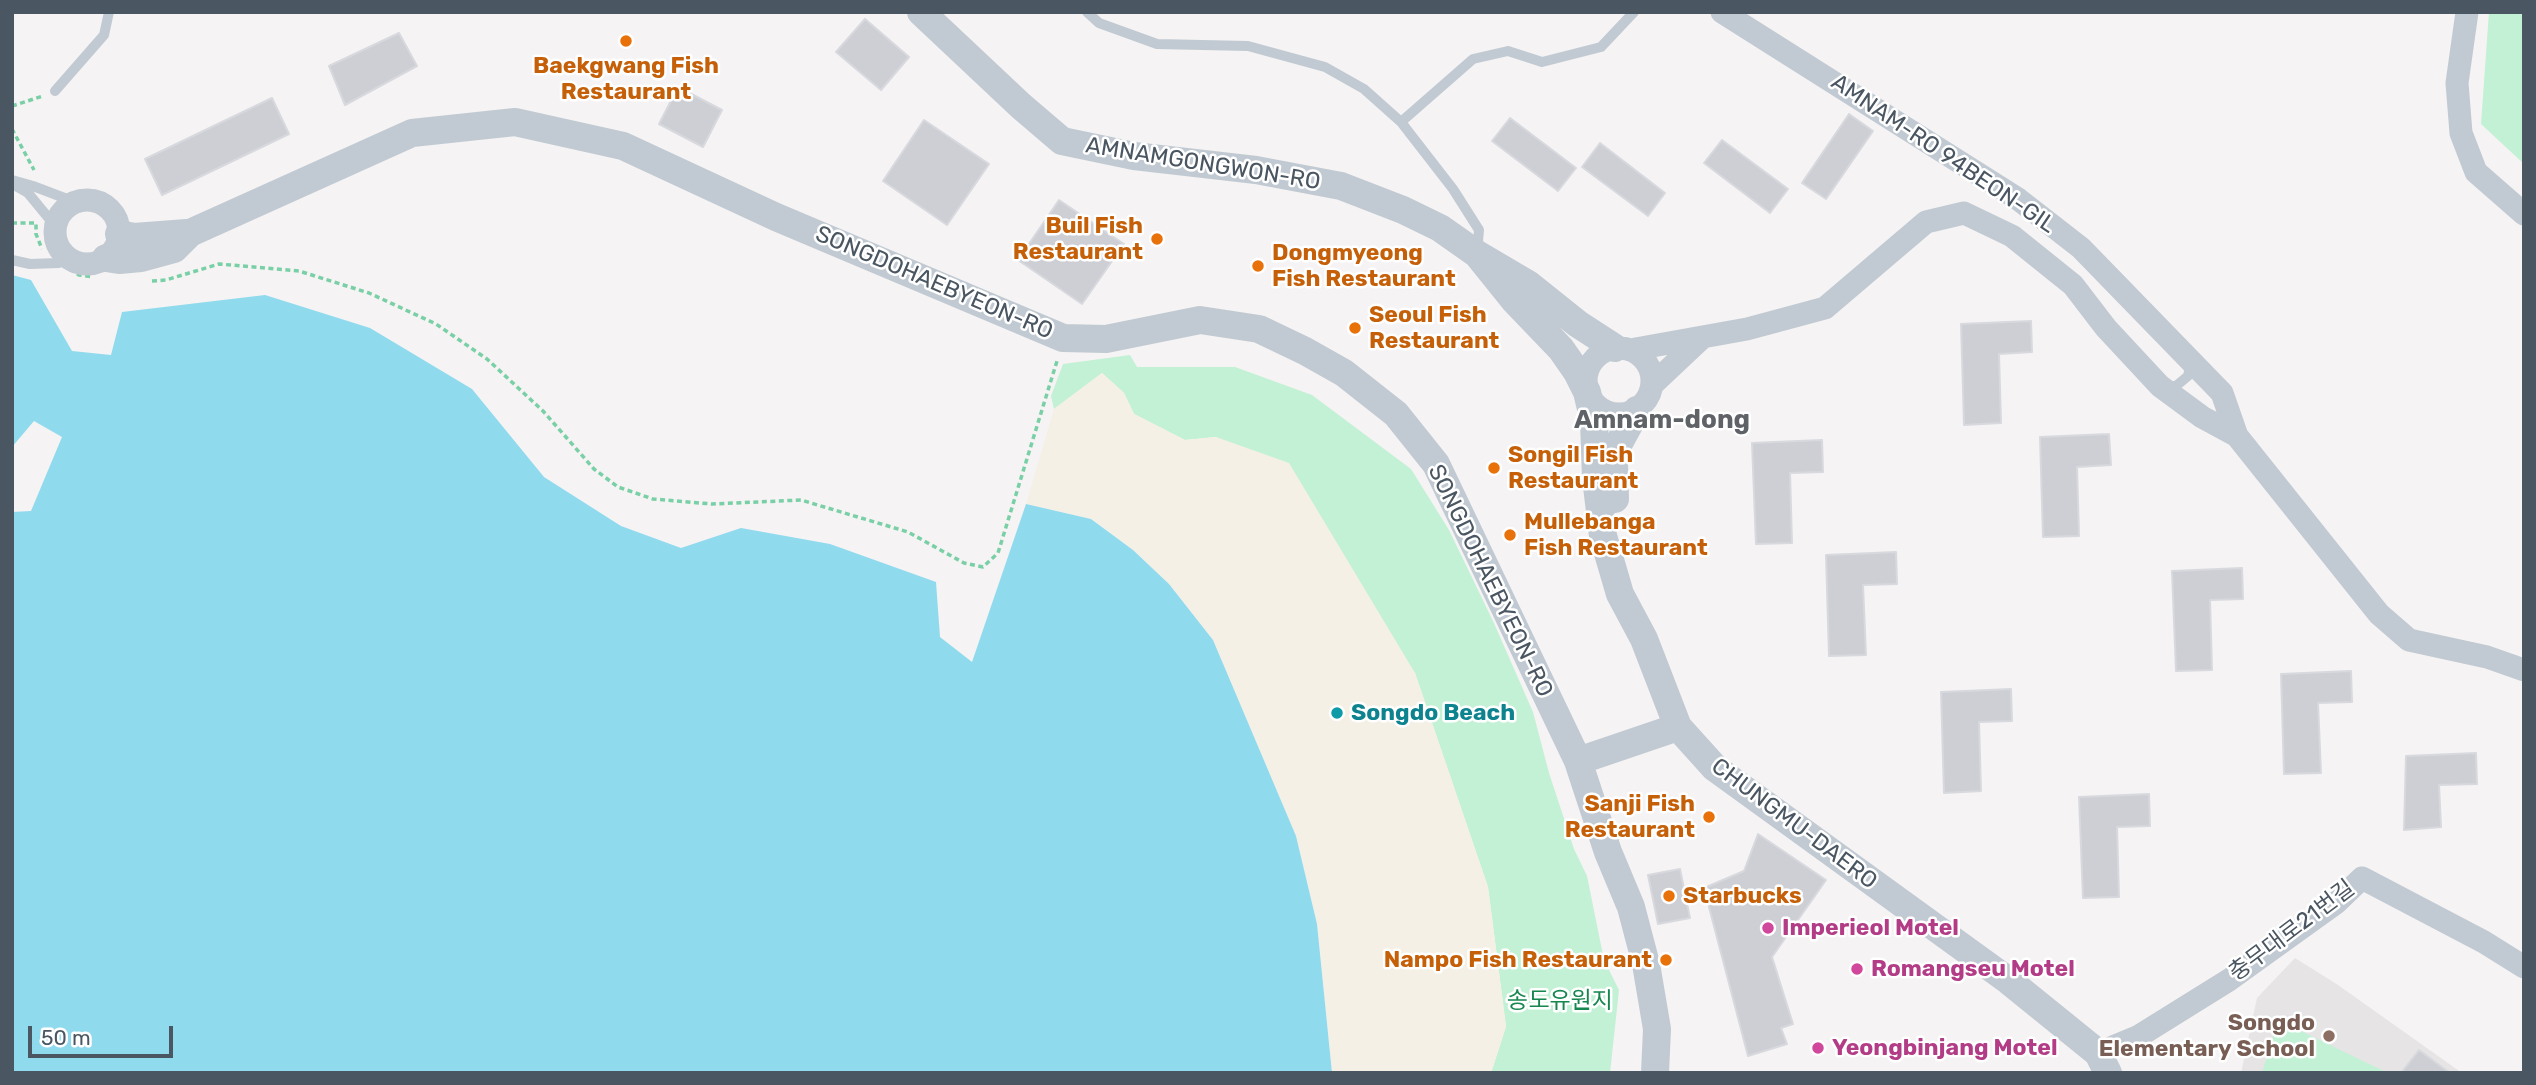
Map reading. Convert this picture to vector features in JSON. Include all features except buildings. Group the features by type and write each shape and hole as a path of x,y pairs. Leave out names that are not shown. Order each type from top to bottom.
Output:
{"street":[{"name":"AMNAMGONGWON-RO","path":"921,12 1062,141 1134,156 1256,170 1341,186 1403,210 1440,228 1528,284 1578,324 1623,349"},
{"name":"AMNAM-RO 94BEON-GIL","path":"1722,12 2018,199 2081,248 2222,393 2236,436 2379,614 2409,640 2519,664"},
{"path":"2467,12 2457,83 2462,133 2476,172 2524,214"},
{"name":"SONGDOHAEBYEON-RO","path":"110,257 134,237 190,233 412,133 515,122 622,146 776,216 1064,338 1106,339 1200,320 1259,329 1344,373 1396,414 1436,464 1578,761 1608,852 1631,906 1646,964 1657,1029 1655,1073"},
{"path":"97,201 114,214 118,224 110,257 97,263 76,262 68,265 56,238 56,227 66,208 75,202 97,201"},
{"path":"1623,349 1643,357 1651,370 1652,385 1647,399 1637,410 1622,414 1607,413 1595,405 1587,392 1586,377 1591,363 1601,353 1623,349 1703,337 1747,329 1825,308 1926,222 1964,213 2012,236 2073,285 2106,328 2160,386 2202,417 2236,436"},
{"name":"AMNAMGONGWON-RO","path":"1477,254 1514,300 1561,349 1587,392 1594,421 1595,465 1603,536 1620,594 1644,639 1678,727"},
{"path":"1652,385 1703,337"},
{"name":"AMNAMGONGWON-RO","path":"1637,410 1619,443 1613,491 1644,639"},
{"path":"1578,761 1678,727"},
{"name":"CHUNGMU-DAERO","path":"1678,727 1715,768 2009,981 2103,1063"},
{"name":"충무대로21번길","path":"2103,1063 2139,1036 2229,980 2336,903 2362,878 2484,942 2524,967"}],"lane":[{"path":"55,91 104,35 109,12"},
{"path":"1087,12 1099,23 1157,44 1248,46 1325,67 1364,89 1401,122 1453,189 1479,230 1477,254"},
{"path":"1401,122 1473,59 1508,51 1542,62 1601,47 1634,12"},
{"path":"12,182 33,186 75,202"},
{"path":"12,182 28,193 56,227"},
{"path":"12,260 30,264 68,265"},
{"path":"2160,386 2176,386 2188,376 2191,360"}],"path":[{"path":"12,106 55,91"},
{"path":"12,223 36,223 36,234 43,251 68,265 110,257"},
{"path":"141,281 166,281 219,264 299,271 369,293 436,324 487,359 543,411 594,469 618,487 653,499 712,504 801,500 908,532 964,564 983,567 998,553 1064,338"}],"shaded area":[{"name":"Songdo Elementary School","path":"2295,958 2338,985 2462,1073 2241,1073 2257,998"}],"green space":[{"path":"2489,12 2524,12 2524,164 2481,124"},
{"name":"송도유원지","path":"1130,355 1137,367 1235,367 1312,395 1411,469 1449,530 1533,712 1549,773 1574,849 1587,876 1604,960 1619,990 1610,1073 1491,1073 1506,1026 1488,887 1415,673 1216,437 1185,440 1134,414 1124,393 1102,373 1054,409 1051,396 1063,364"},
{"path":"2278,1020 2388,1073 2262,1073"}],"sand":[{"name":"Songdo Beach","path":"1102,373 1124,393 1134,414 1185,440 1216,437 1289,463 1415,673 1488,887 1506,1027 1491,1073 1332,1073 1317,924 1296,836 1213,640 1169,584 1133,550 1092,519 1026,504 1054,409"}],"water":[{"path":"12,275 31,280 72,351 111,355 122,312 265,295 370,328 472,389 544,477 621,526 681,548 741,528 830,544 936,582 940,637 972,662 1026,504 1091,519 1133,550 1169,584 1213,640 1296,836 1317,924 1332,1073 12,1073 12,512 31,511 62,437 34,421 12,447"}],"place":[{"name":"Baekgwang Fish Restaurant","path":"626,41"},
{"name":"Buil Fish Restaurant","path":"1157,239"},
{"name":"Dongmyeong Fish Restaurant","path":"1258,266"},
{"name":"Seoul Fish Restaurant","path":"1355,328"},
{"name":"Songil Fish Restaurant","path":"1494,468"},
{"name":"Mullebanga Fish Restaurant","path":"1510,535"},
{"name":"Songdo Beach","path":"1337,713"},
{"name":"Sanji Fish Restaurant","path":"1709,817"},
{"name":"Starbucks","path":"1669,896"},
{"name":"Imperieol Motel","path":"1768,928"},
{"name":"Nampo Fish Restaurant","path":"1666,960"},
{"name":"Romangseu Motel","path":"1857,969"},
{"name":"Songdo Elementary School","path":"2329,1036"},
{"name":"Yeongbinjang Motel","path":"1818,1048"}],"district":[{"name":"Amnam-dong","path":"1662,420"}]}
